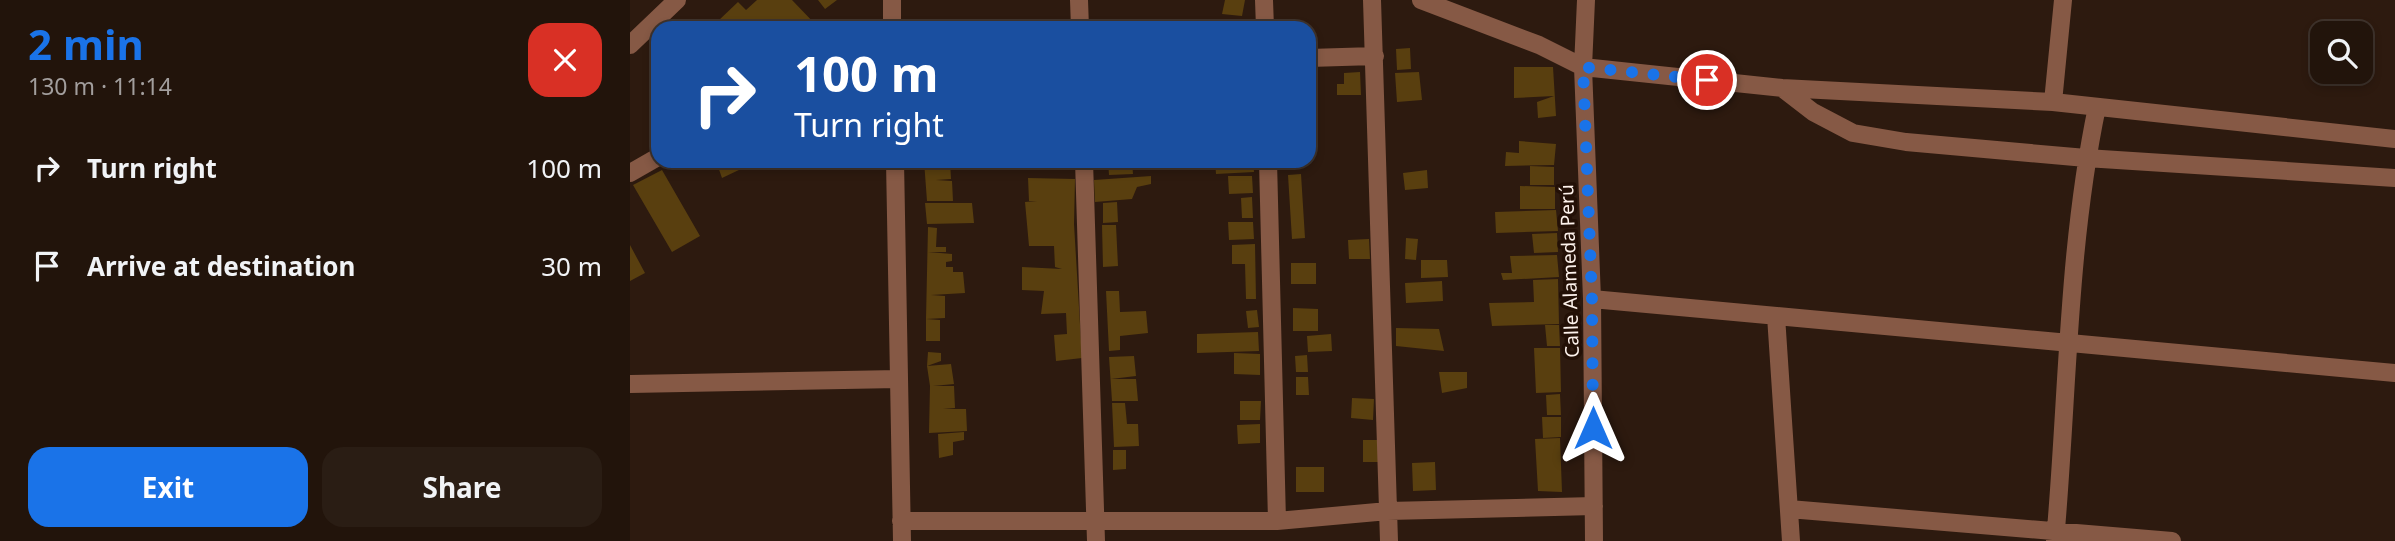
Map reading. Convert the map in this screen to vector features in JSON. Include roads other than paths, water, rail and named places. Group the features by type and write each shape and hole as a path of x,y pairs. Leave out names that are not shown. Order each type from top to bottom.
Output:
{"street":[{"path":"656,21 677,0"},
{"path":"892,0 892,21"},
{"path":"1079,0 1080,21"},
{"path":"1264,0 1265,21"},
{"path":"1372,0 1389,541"},
{"path":"1421,0 1539,45 1583,67 1782,88 2053,103 2395,139"},
{"name":"Calle Alameda Perú","path":"1586,0 1583,67 1592,299 1594,541"},
{"path":"2053,103 2063,0"},
{"path":"630,46 651,25"},
{"path":"1316,58 1375,56"},
{"path":"1782,88 1813,112 1853,133 1906,142 2086,158 2395,178"},
{"path":"2055,536 2067,341 2086,158 2097,107"},
{"path":"630,173 651,161"},
{"path":"895,168 902,541"},
{"path":"1084,168 1096,541"},
{"path":"1268,168 1277,520"},
{"path":"1592,299 2395,373"},
{"path":"1776,316 1791,541"},
{"path":"630,384 898,379"},
{"path":"901,521 1277,520 1388,511 1594,506"},
{"path":"1790,509 2055,536 2172,541"}]}
